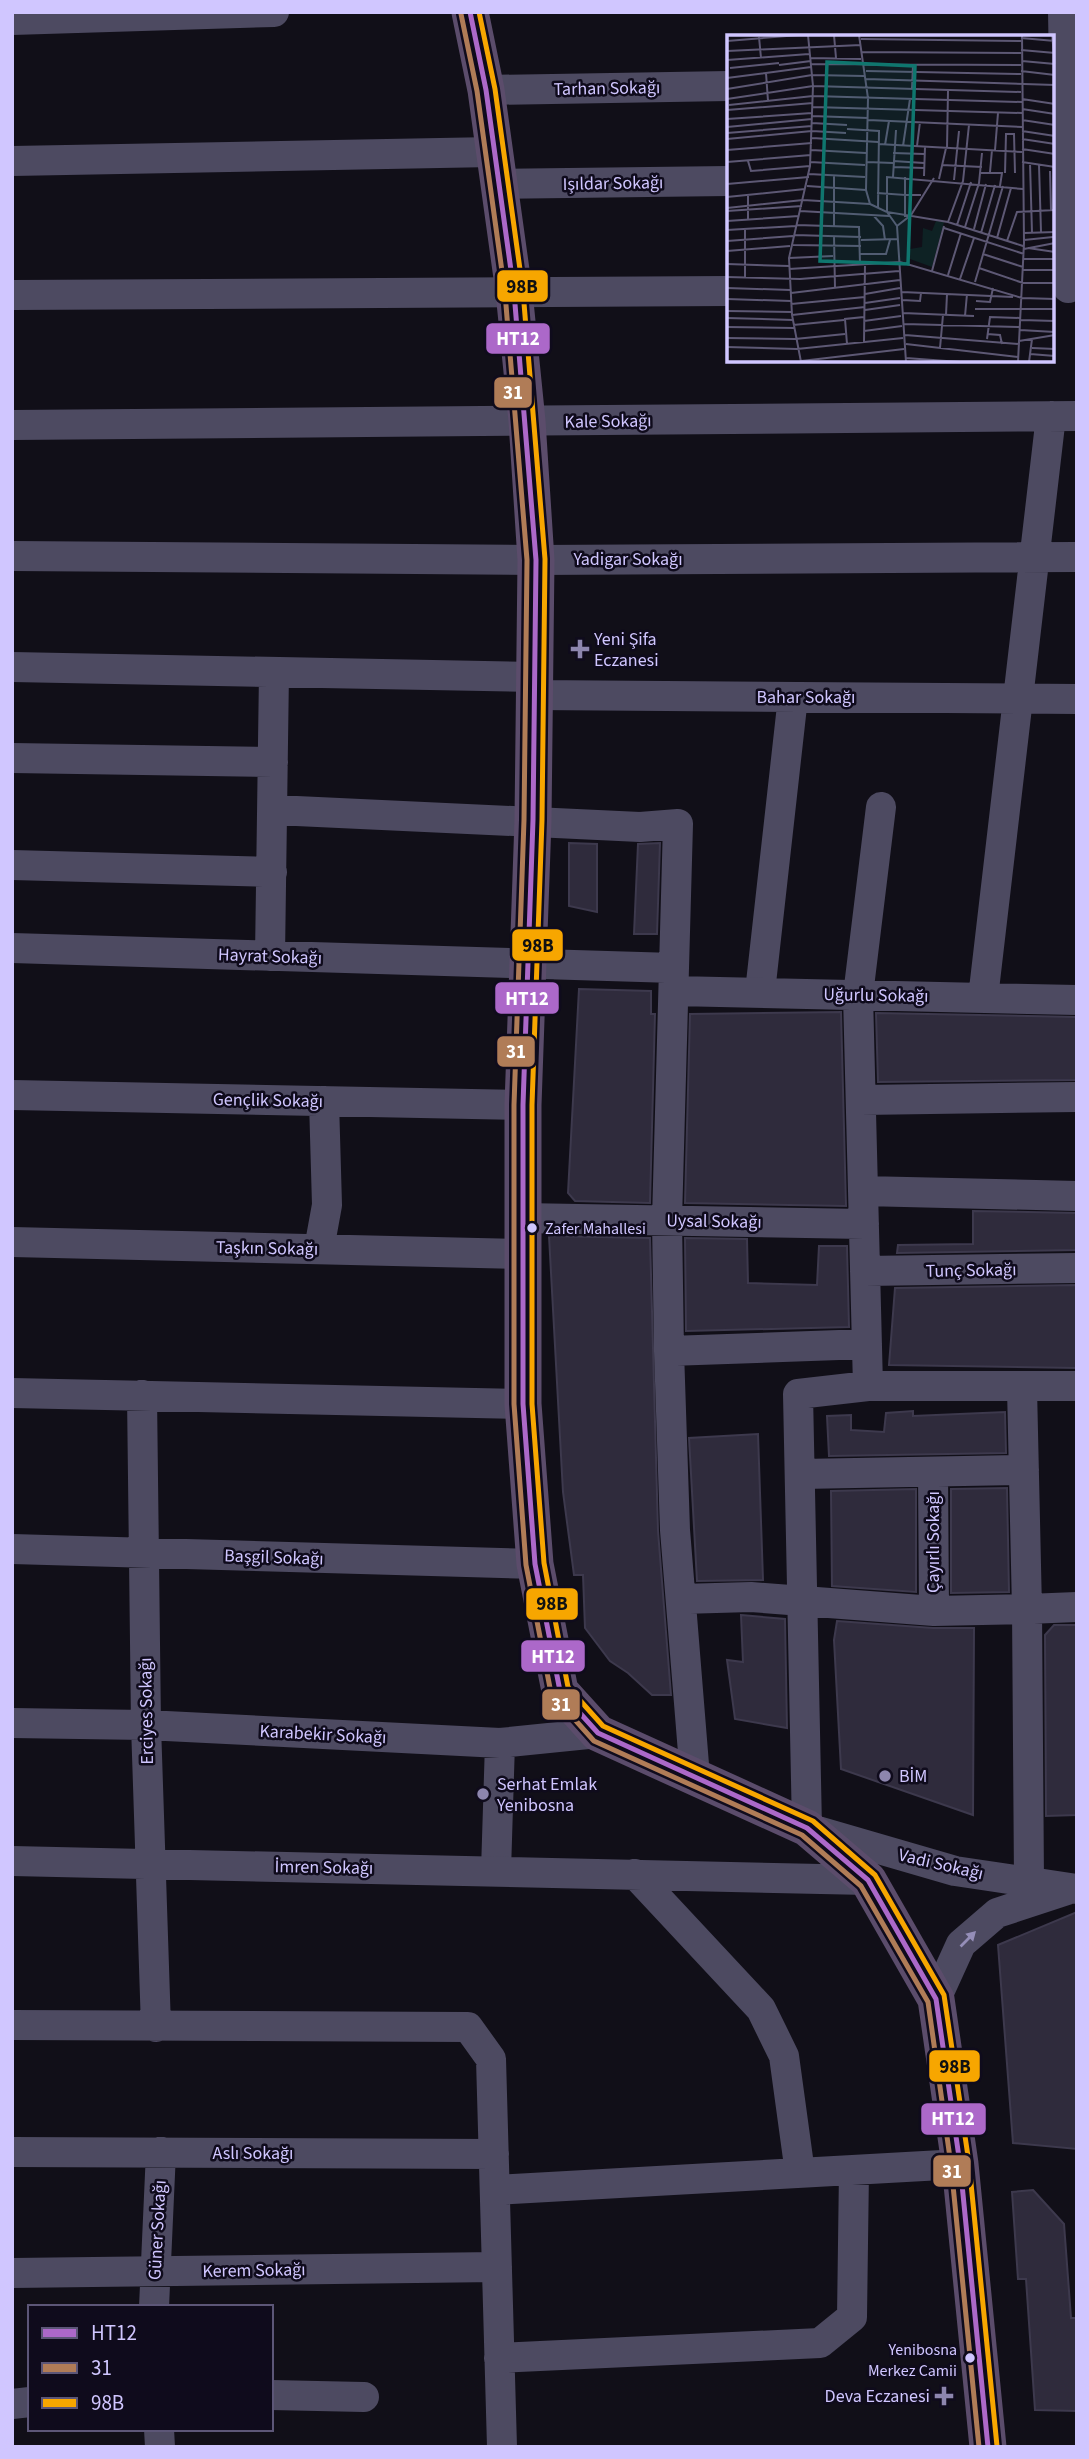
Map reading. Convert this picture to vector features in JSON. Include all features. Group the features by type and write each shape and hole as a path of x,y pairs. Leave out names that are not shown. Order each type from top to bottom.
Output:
{"main road":[{"path":"470,12 486,90 514,292 527,421 536,560 533,820 523,1105 523,1404 535,1564 560,1691 598,1733 807,1828 868,1880 936,1999 960,2164 988,2447"}],"street":[{"path":"12,20 274,12"},
{"path":"1063,12 1066,288"},
{"name":"Tarhan Sokağı","path":"486,90 727,86"},
{"name":"Işıldar Sokağı","path":"12,161 495,168 727,181"},
{"path":"12,295 727,290"},
{"path":"983,998 1034,558 1064,416"},
{"name":"Kale Sokağı","path":"12,425 1064,416"},
{"name":"Yadigar Sokağı","path":"12,556 536,560 1077,557"},
{"name":"Bahar Sokağı","path":"12,667 274,672 793,697 1077,699"},
{"path":"270,956 275,810 274,672"},
{"path":"760,992 793,697"},
{"path":"12,758 273,762"},
{"path":"868,1386 858,995 881,807"},
{"path":"275,810 640,827 678,824 667,1220 669,1351 681,1599 695,1777"},
{"path":"12,865 272,872"},
{"name":"Hayrat Sokağı","path":"12,948 527,965"},
{"name":"Uğurlu Sokağı","path":"527,965 674,979 760,992 1077,1000"},
{"name":"Gençlik Sokağı","path":"12,1095 523,1105"},
{"path":"861,1100 1077,1097"},
{"path":"319,1249 327,1205 324,1101"},
{"path":"863,1191 1077,1196"},
{"name":"Uysal Sokağı","path":"522,1218 864,1224"},
{"name":"Taşkın Sokağı","path":"12,1242 522,1254"},
{"name":"Tunç Sokağı","path":"865,1271 1077,1268"},
{"path":"669,1351 867,1344"},
{"path":"795,1346 801,1474 807,1828"},
{"path":"798,1394 868,1386 1077,1386"},
{"path":"1022,1388 1030,1882"},
{"path":"12,1393 523,1404"},
{"name":"Erciyes Sokağı","path":"142,1395 146,1725 156,2027"},
{"name":"Çayırlı Sokağı","path":"801,1474 1024,1470"},
{"name":"Çayırlı Sokağı","path":"933,1472 933,1611"},
{"name":"Başgil Sokağı","path":"12,1549 535,1564"},
{"path":"681,1599 751,1597 933,1611 1077,1607"},
{"name":"Karabekir Sokağı","path":"12,1723 146,1725 500,1743 598,1733"},
{"path":"496,1871 500,1743"},
{"name":"Vadi Sokağı","path":"807,1828 955,1871 1076,1888"},
{"name":"İmren Sokağı","path":"12,1861 868,1880"},
{"path":"635,1874 761,2009 784,2056 800,2173"},
{"path":"936,1999 961,1944 997,1913 1076,1888"},
{"path":"12,2025 468,2027 491,2059 502,2447"},
{"name":"Aslı Sokağı","path":"12,2152 494,2154"},
{"name":"Güner Sokağı","path":"155,2305 154,2271 161,2152"},
{"path":"495,2190 960,2164"},
{"path":"499,2358 820,2343 852,2317 854,2170"},
{"name":"Kerem Sokağı","path":"12,2273 497,2267"},
{"path":"273,2395 364,2398"}],"building":[{"path":"569,843 597,844 597,912 569,906"},
{"path":"660,843 657,934 634,934 638,844"},
{"path":"579,989 651,991 651,1014 655,1014 650,1203 575,1201 568,1193"},
{"path":"841,1012 846,1206 685,1203 690,1014"},
{"path":"876,1013 1077,1017 1077,1080 878,1082"},
{"path":"973,1211 1077,1213 1077,1250 897,1253 898,1245 973,1244"},
{"path":"549,1236 650,1238 658,1531 671,1695 652,1695 610,1661 585,1628 583,1575 574,1575 563,1492"},
{"path":"685,1238 747,1239 748,1283 817,1285 819,1246 847,1246 849,1327 686,1331"},
{"path":"1077,1285 1077,1368 889,1365 895,1288"},
{"path":"913,1411 913,1416 1005,1412 1006,1453 829,1456 827,1416 851,1415 851,1430 884,1432 886,1413"},
{"path":"758,1434 763,1580 697,1581 689,1438"},
{"path":"1007,1488 1009,1592 951,1593 951,1489"},
{"path":"916,1489 916,1592 832,1586 831,1491"},
{"path":"741,1615 785,1619 787,1728 735,1719 727,1660 743,1662"},
{"path":"837,1621 974,1628 973,1815 841,1769 834,1640"},
{"path":"1054,1625 1077,1625 1077,1815 1046,1816 1045,1635"},
{"path":"1077,1912 1077,2149 1013,2143 998,1945"},
{"path":"1033,2190 1064,2224 1071,2318 1077,2318 1077,2411 1035,2410 1026,2279 1018,2279 1012,2192"}],"transit line":[{"name":"HT12","path":"470,12 486,90 514,292 536,560 533,820 523,1105 523,1404 535,1564 560,1691 598,1733 807,1828 868,1880 936,1999 960,2164 988,2447"},
{"name":"98B","path":"479,12 495,89 523,291 545,559 542,820 532,1105 532,1404 544,1563 568,1687 603,1726 813,1821 875,1875 944,1995 969,2163 997,2446"},
{"name":"31","path":"461,14 477,91 505,293 527,560 524,820 514,1105 514,1404 526,1565 551,1693 594,1741 802,1835 861,1886 928,2002 951,2165 979,2447"}],"place":[{"name":"Yeni Şifa Eczanesi","path":"580,649"},
{"name":"Zafer Mahallesi","path":"532,1228"},
{"name":"BİM","path":"885,1776"},
{"name":"Serhat Emlak Yenibosna","path":"483,1794"},
{"name":"Yenibosna Merkez Camii","path":"970,2358"},
{"name":"Deva Eczanesi","path":"944,2396"}]}
